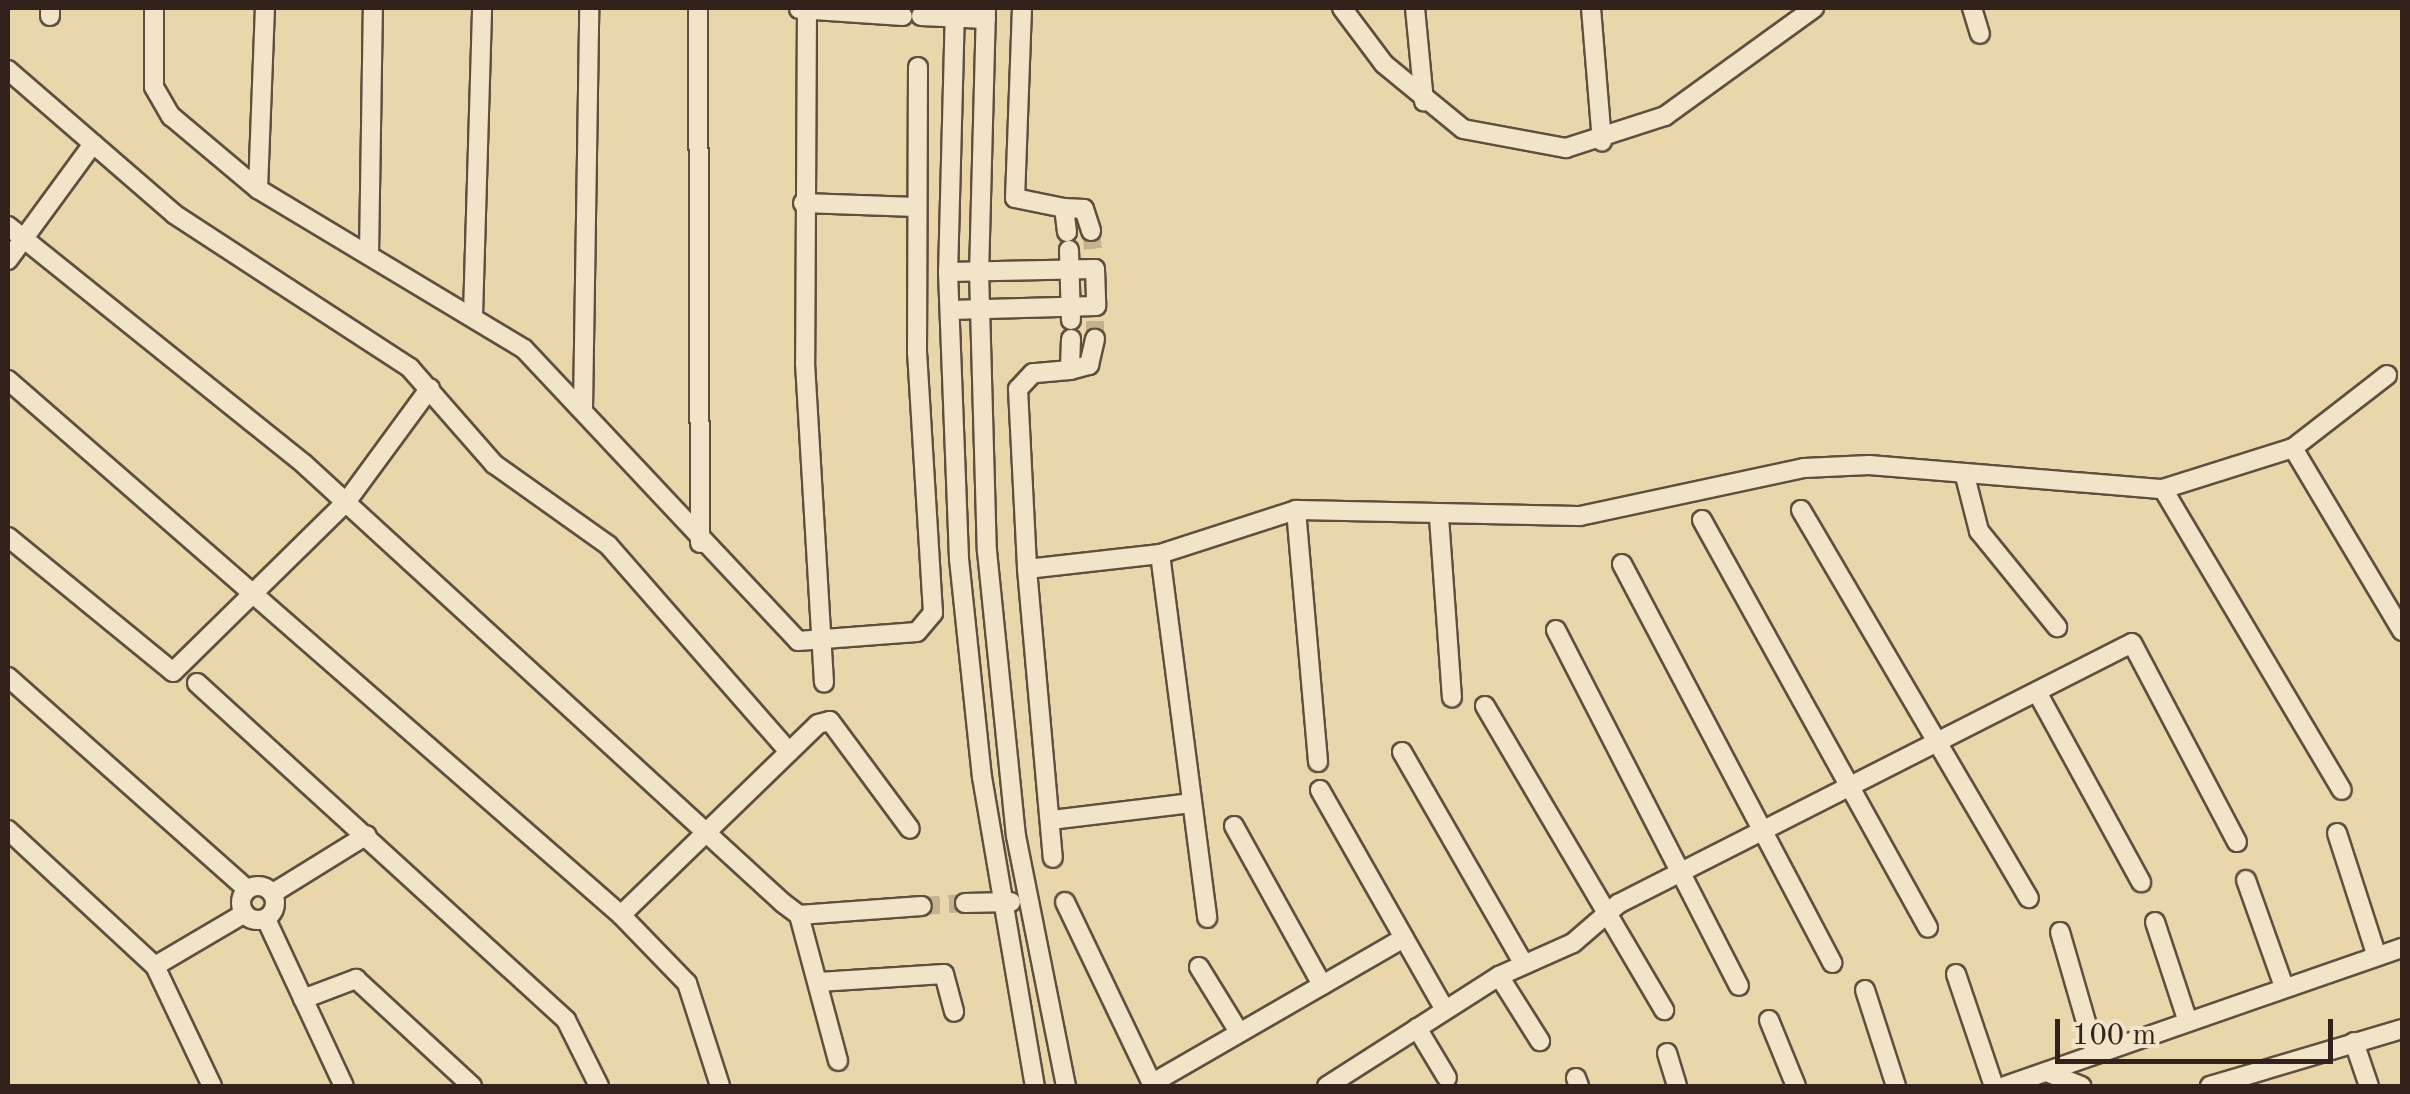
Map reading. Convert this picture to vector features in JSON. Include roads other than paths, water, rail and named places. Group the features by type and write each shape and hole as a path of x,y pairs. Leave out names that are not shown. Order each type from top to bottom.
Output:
{"street":[{"path":"154,8 161,105 258,189 524,348 791,640 917,632 933,612 916,207 918,67"},
{"path":"258,189 265,8"},
{"path":"368,255 373,8"},
{"path":"473,315 482,8"},
{"path":"582,410 589,8"},
{"path":"698,8 700,543"},
{"path":"950,310 1071,322 1096,313 1092,240 1084,209 1030,208 1014,190 1022,8"},
{"path":"1342,8 1424,102 1504,141 1602,142 1665,116 1814,8"},
{"path":"1415,8 1424,102"},
{"path":"1590,8 1602,142"},
{"path":"1972,8 1980,34"},
{"path":"824,682 803,203 803,9 986,13 979,271 987,551 1027,903 1066,1086"},
{"path":"954,13 948,272 960,559 1002,902 1035,1086"},
{"path":"8,70 174,214 370,338 430,388 494,464 608,545 790,752"},
{"path":"8,260 93,144"},
{"path":"803,203 916,207"},
{"path":"1064,208 1070,270 1070,370"},
{"path":"8,226 346,501 799,915 838,1061"},
{"path":"948,272 1095,269"},
{"path":"1053,858 1027,569 1018,389 1033,373 1090,364 1094,339"},
{"path":"1027,569 1160,554 1296,510 1349,505 1439,517 1580,516 1804,468 2163,489 2293,448 2387,375"},
{"path":"8,380 258,589 622,915 688,983 720,1086"},
{"path":"8,537 173,672 346,501 430,388"},
{"path":"2293,448 2400,623"},
{"path":"1966,476 1979,531 2058,627"},
{"path":"2163,489 2342,790"},
{"path":"1296,510 1318,762"},
{"path":"1802,510 2029,898"},
{"path":"1439,517 1452,698"},
{"path":"1702,520 1928,928"},
{"path":"1160,554 1207,918"},
{"path":"1622,564 1832,963"},
{"path":"1556,630 1739,986"},
{"path":"1327,1086 1499,976 1573,943 1607,914 2132,643 2237,842"},
{"path":"8,677 248,889 273,893 367,835"},
{"path":"197,683 566,1020 599,1086"},
{"path":"2036,692 2140,882"},
{"path":"1485,706 1664,1010"},
{"path":"622,915 702,829 830,721 910,829"},
{"path":"1402,752 1524,964"},
{"path":"1320,790 1445,1010"},
{"path":"1051,820 1192,803"},
{"path":"1234,826 1322,984"},
{"path":"8,830 155,966 212,1086"},
{"path":"2337,833 2376,954"},
{"path":"2246,880 2283,984"},
{"path":"244,913 248,889"},
{"path":"273,893 266,918 344,1086"},
{"path":"1066,902 1152,1085 1404,938"},
{"path":"964,903 1027,903"},
{"path":"799,915 922,906"},
{"path":"155,966 244,913 266,918"},
{"path":"2155,922 2188,1019"},
{"path":"2060,932 2095,1053"},
{"path":"2052,1080 2095,1053 2283,984 2402,948"},
{"path":"1199,967 1239,1032"},
{"path":"819,982 944,974 954,1012"},
{"path":"1956,974 1994,1086"},
{"path":"1499,976 1540,1041"},
{"path":"303,998 356,980 472,1086"},
{"path":"1865,990 1896,1086"},
{"path":"1770,1020 1796,1086"},
{"path":"1417,1028 1447,1078"},
{"path":"2210,1086 2258,1080 2354,1042 2402,1029"},
{"path":"2354,1042 2369,1086"},
{"path":"1667,1053 1677,1086"},
{"path":"2005,1086 2052,1080 2082,1086"}],"tunnel":[{"path":"1091,231 1093,249"},
{"path":"1095,319 1095,339"},
{"path":"922,906 965,903"}]}
